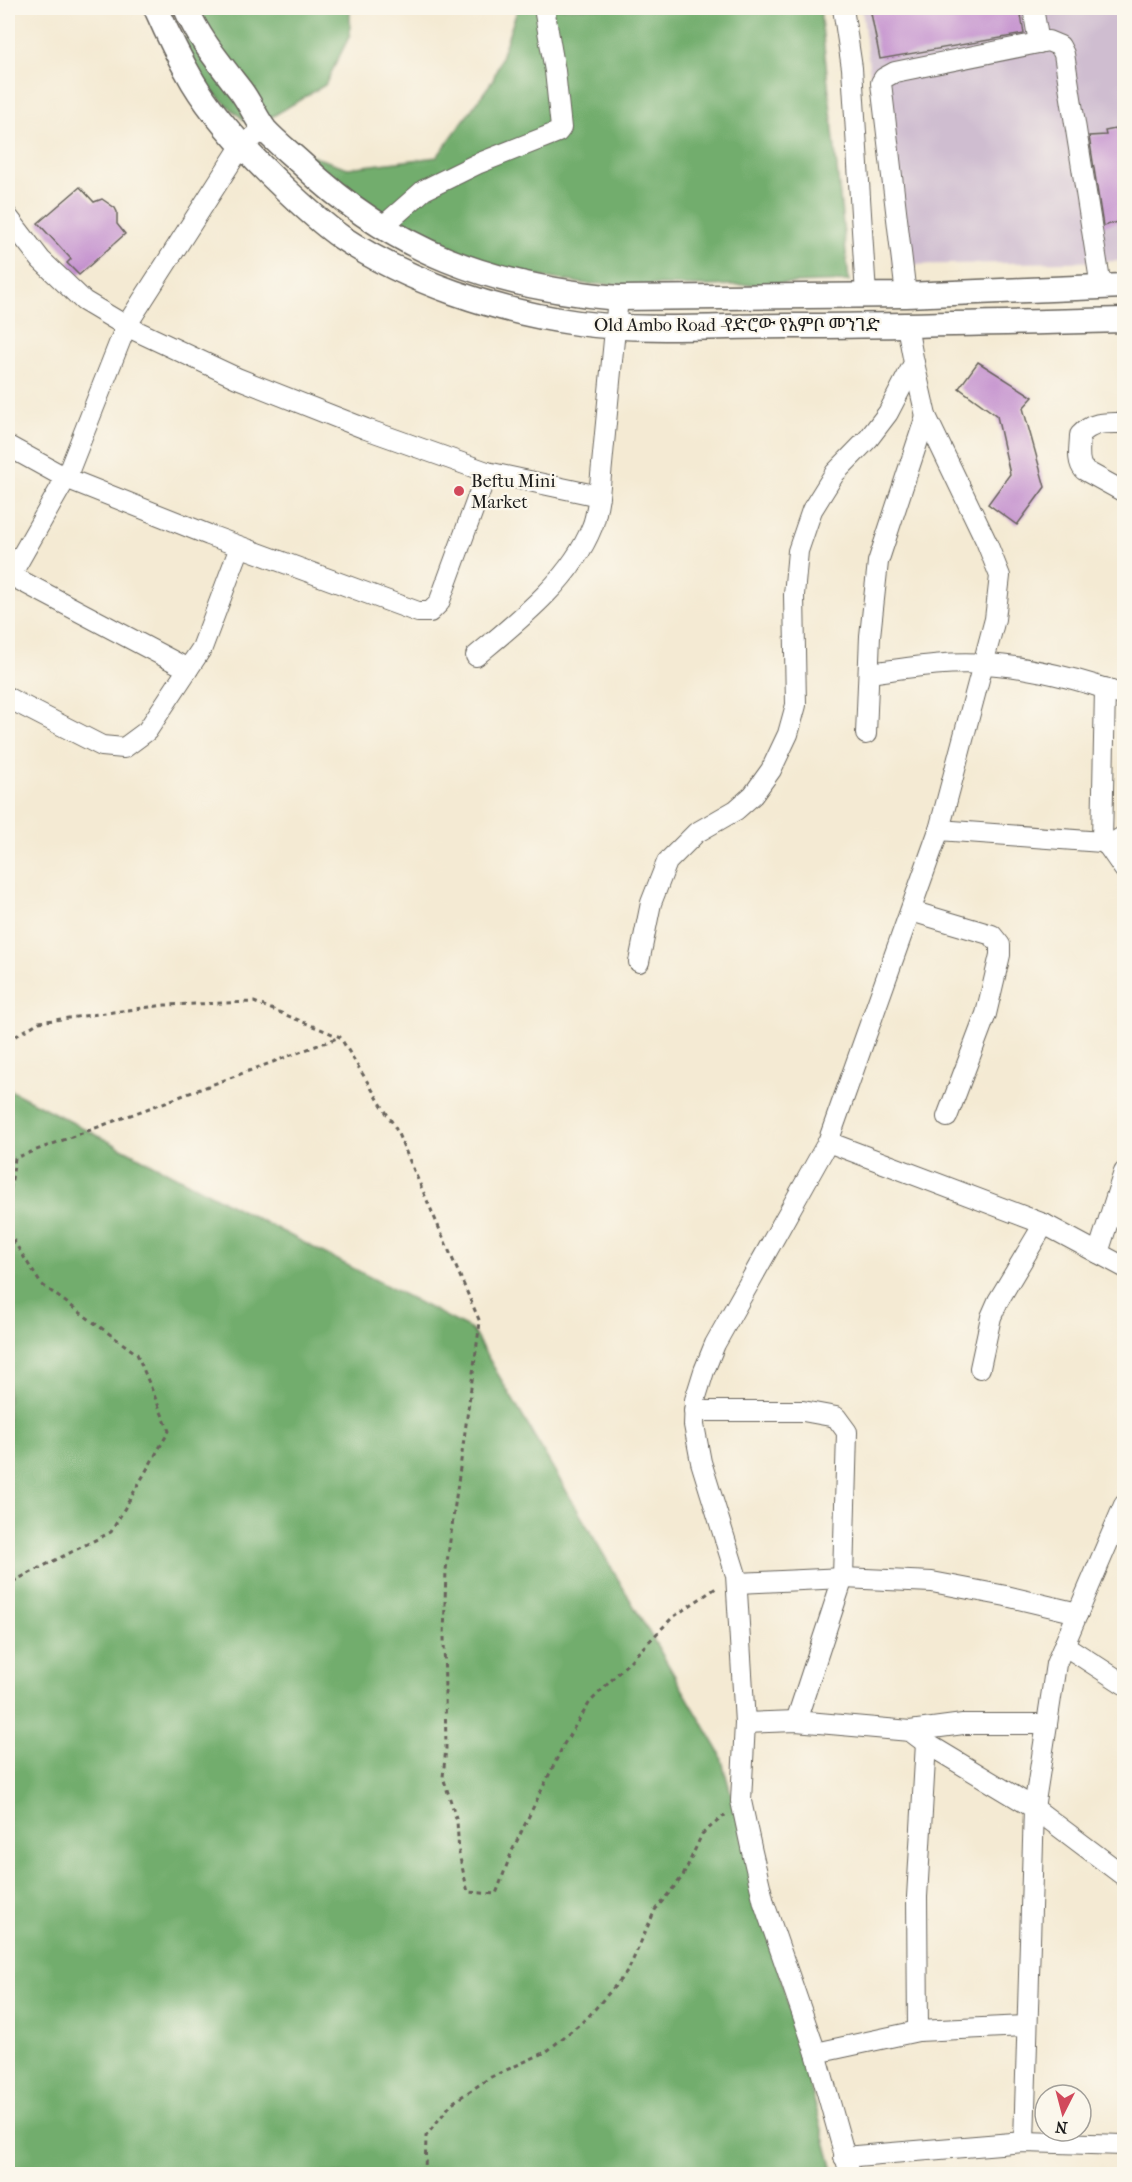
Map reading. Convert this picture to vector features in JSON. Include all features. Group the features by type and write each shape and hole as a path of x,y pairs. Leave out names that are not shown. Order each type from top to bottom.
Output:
{"main road":[{"name":"Old Ambo Road -የድሮው የአምቦ መንገድ","path":"156,8 195,84 242,146 316,219 343,238 398,269 495,305 556,319 616,327 907,326 1125,320"},
{"name":"Old Ambo Road -የድሮው የአምቦ መንገድ","path":"186,8 211,52 265,129 321,182 357,211 382,227 438,257 482,274 576,295 618,298 906,295 1113,287"}],"street":[{"path":"382,227 424,189 477,164 558,132 561,128 555,71 544,8"},
{"path":"843,8 852,68 866,295"},
{"path":"1033,8 1039,43"},
{"path":"906,295 881,83 884,78 895,72 1048,41 1060,46 1064,54 1113,287"},
{"path":"188,669 8,576 66,478 126,326 242,146 265,129"},
{"path":"8,217 41,260 84,301 126,326 237,378 366,429 487,472 599,496"},
{"path":"476,656 531,609 579,554 593,526 599,496 618,298"},
{"path":"907,326 926,416 1000,576 995,619 939,830 828,1142 715,1344 695,1400 694,1425 701,1462 736,1579 745,1723 741,1801 764,1903 816,2053 847,2166 1024,2142 1125,2145"},
{"path":"639,962 651,903 667,862 696,833 736,810 753,795 771,770 788,734 796,705 794,595 798,551 812,510 835,473 869,438 888,413 914,363"},
{"path":"866,734 878,562 926,416"},
{"path":"1125,423 1097,423 1086,429 1080,435 1079,458 1084,470 1125,492"},
{"path":"8,446 66,478 240,547 418,612 430,612 439,603 487,472"},
{"path":"8,698 102,746 124,748 147,731 202,648 240,547"},
{"path":"869,673 937,664 984,664 1019,668 1105,688 1125,696"},
{"path":"1105,688 1112,841 1125,869"},
{"path":"939,830 1112,841"},
{"path":"911,911 992,934 1000,945 1000,955 986,1014 947,1117"},
{"path":"828,1142 1044,1224 1125,1267"},
{"path":"1098,1253 1125,1172"},
{"path":"980,1368 991,1317 998,1301 1044,1224"},
{"path":"694,1411 803,1411 836,1417 847,1432 843,1578 796,1721"},
{"path":"1024,2142 1034,1808 1056,1665 1125,1504"},
{"path":"736,1579 843,1578 932,1582 1078,1613"},
{"path":"1064,1645 1125,1684"},
{"path":"745,1723 796,1721 910,1731 963,1724 1047,1724"},
{"path":"910,1731 1034,1808 1125,1876"},
{"path":"918,2031 917,1898 926,1743"},
{"path":"816,2053 918,2031 1027,2026"}],"path":[{"path":"8,1041 39,1022 165,1005 254,1002 340,1037 395,1127 480,1322 446,1570 444,1637 446,1748 442,1777 458,1821 459,1854 468,1892 496,1894 512,1851 548,1776 564,1744 590,1702 673,1617 736,1579"},
{"path":"8,1207 15,1158 340,1037"},
{"path":"8,1232 42,1284 137,1354 169,1431 111,1532 8,1584"},
{"path":"425,2175 426,2136 452,2103 491,2077 546,2052 588,2017 628,1971 655,1911 683,1876 702,1834 741,1801"}],"shaded area":[{"path":"862,8 1124,8 1124,261 893,265"}],"green space":[{"path":"181,8 350,8 350,35 325,85 253,128 191,73"},
{"path":"518,8 820,8 849,281 709,286 586,284 474,266 358,208 290,149 348,168 437,157 493,80"},
{"path":"8,1089 472,1330 720,1753 834,2174 8,2174"}],"building":[{"path":"870,8 1020,8 1024,34 880,59"},
{"path":"1125,127 1125,220 1103,226 1089,136 1106,135 1105,131"},
{"path":"80,187 94,202 102,199 115,208 117,224 125,234 79,275 67,263 71,259 38,223"},
{"path":"978,362 1033,397 1023,408 1045,487 1017,525 988,504 1010,474 997,416 959,388"}],"place":[{"name":"Beftu Mini Market","path":"459,491"}]}
